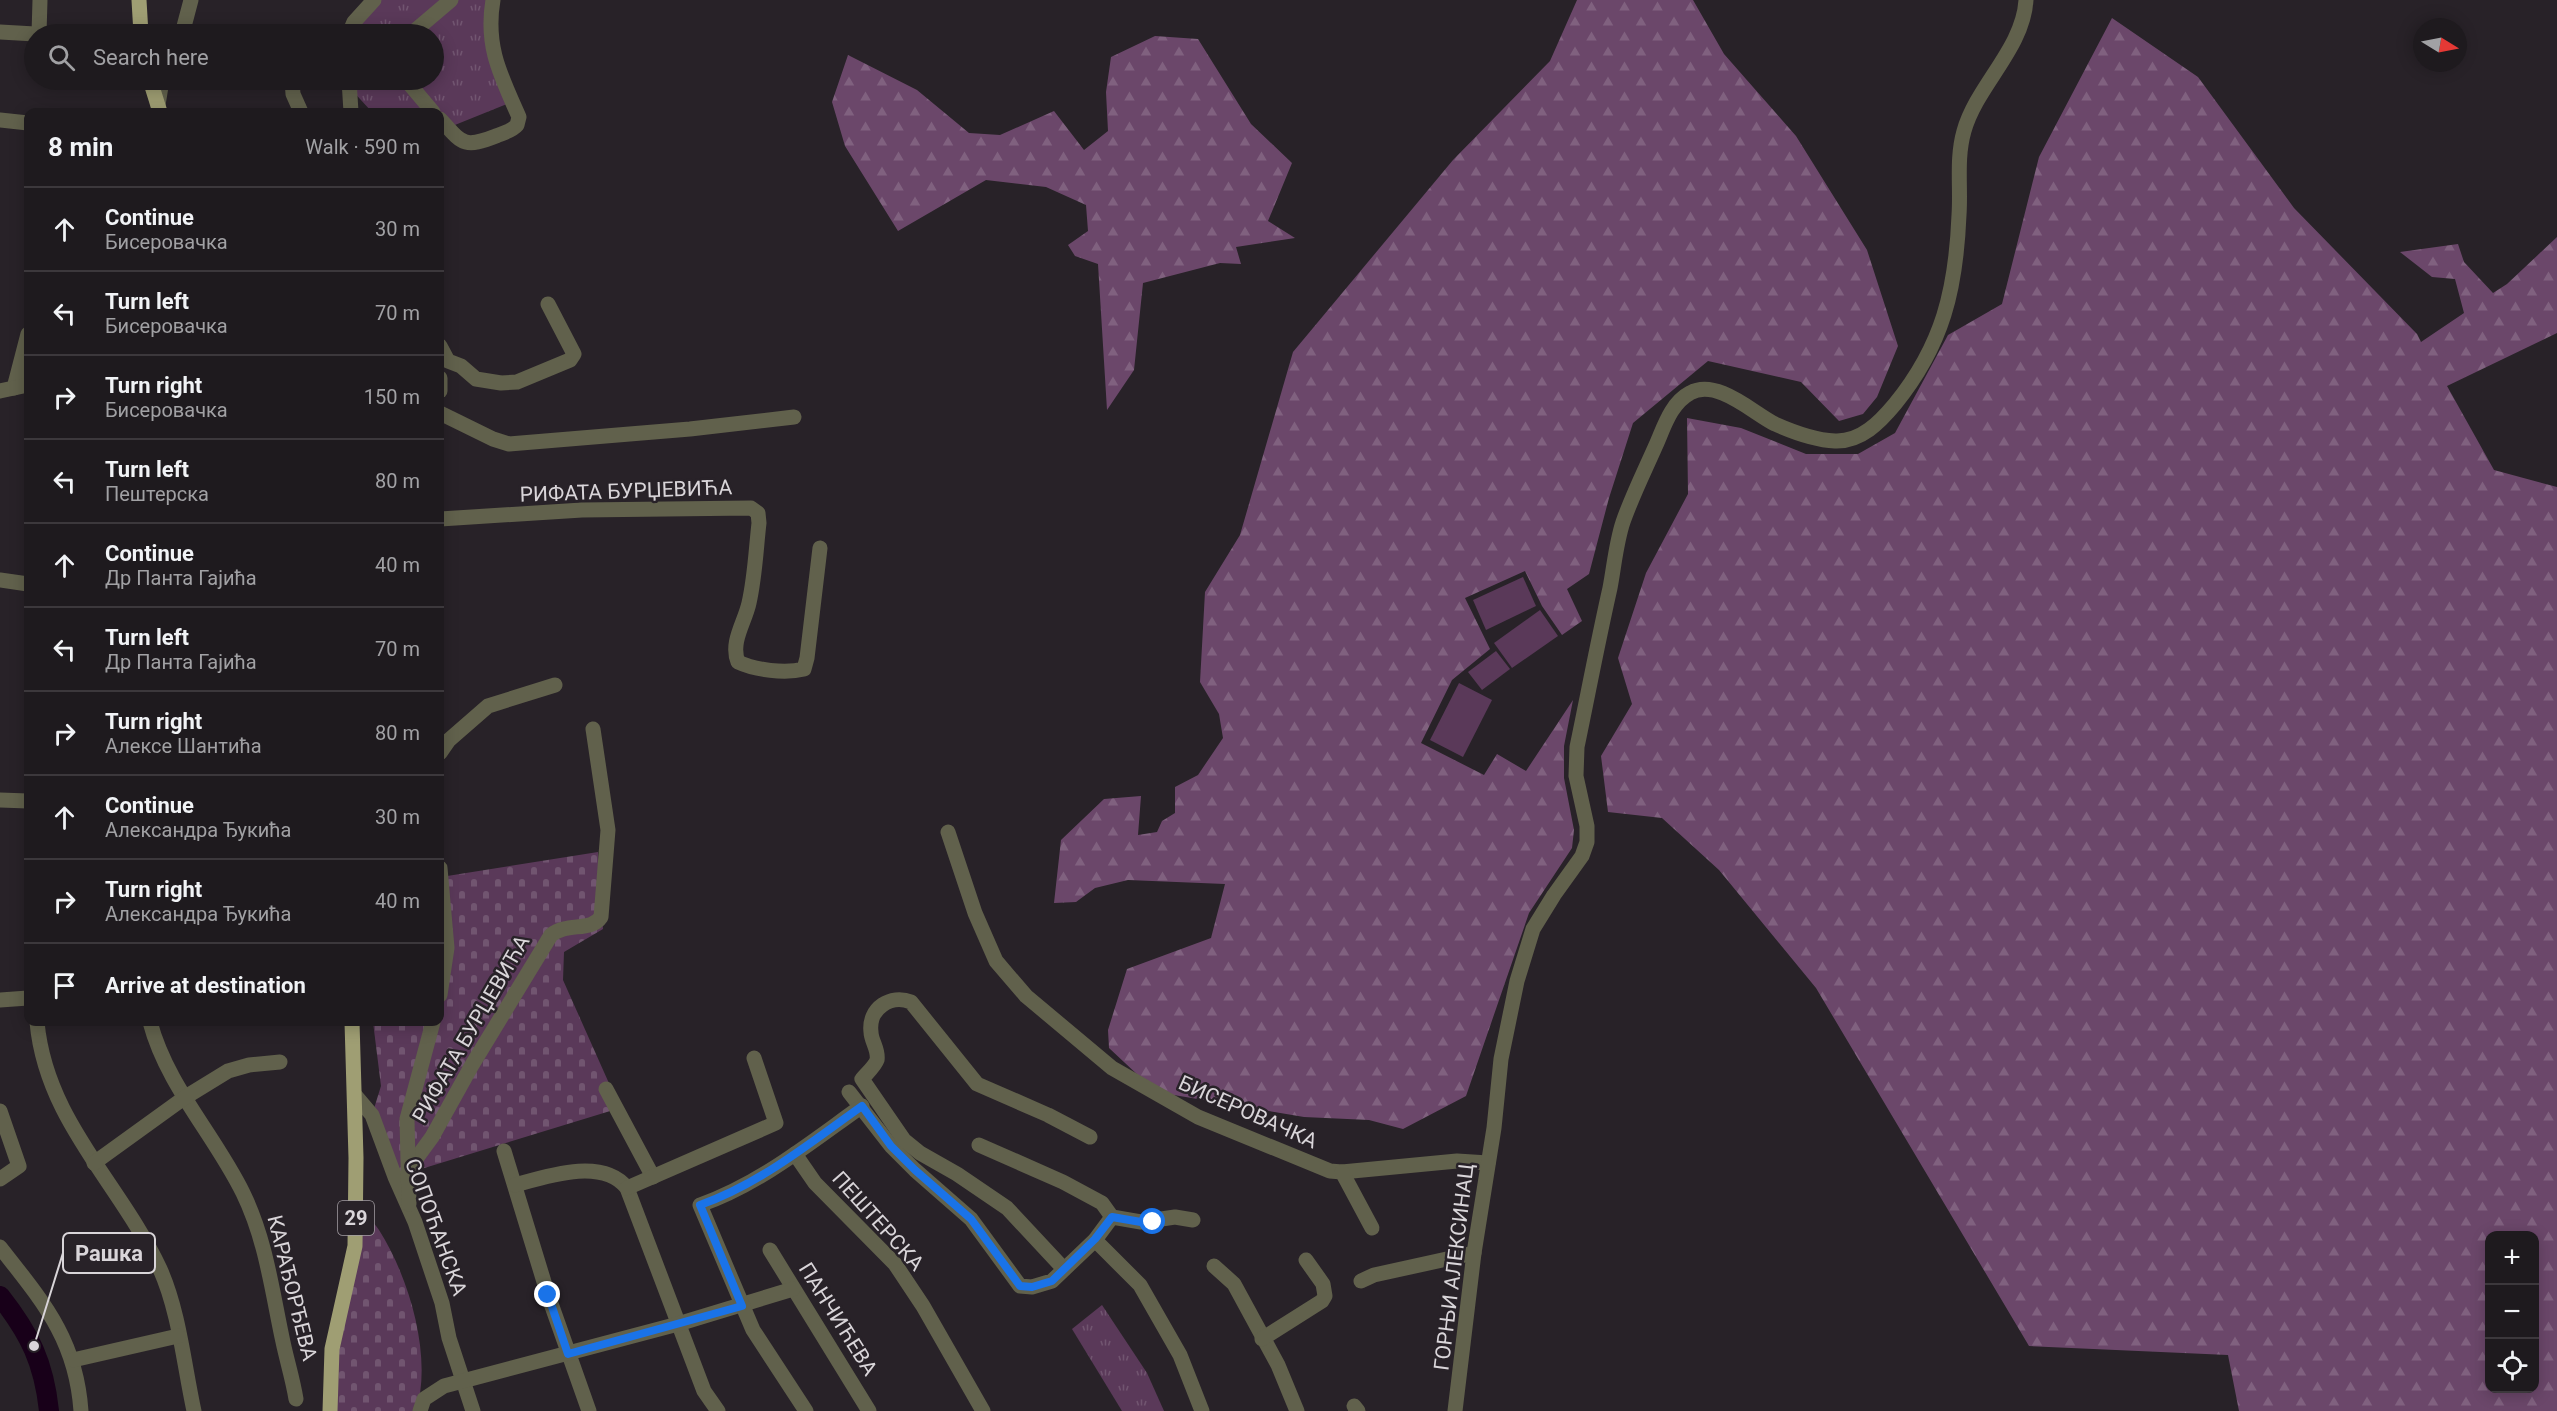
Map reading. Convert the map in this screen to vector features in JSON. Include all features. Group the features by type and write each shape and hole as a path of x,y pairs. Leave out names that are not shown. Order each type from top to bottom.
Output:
{"main road":[{"path":"139,0 140,24"},
{"path":"153,90 159,108"},
{"name":"29","path":"330,1411 332,1349 355,1246 355,1095 352,1026"}],"street":[{"path":"38,24 40,0"},
{"path":"185,24 191,0"},
{"path":"353,24 374,0"},
{"path":"423,24 451,0"},
{"path":"444,123 461,142 473,144 514,128 519,117 494,59 490,14 493,0"},
{"name":"ГОРЊИ АЛЕКСИНАЦ","path":"1455,1411 1474,1253 1494,1128 1501,1059 1517,981 1533,929 1582,856 1587,842 1587,825 1576,776 1577,747 1623,522 1672,410 1690,393 1704,390 1731,396 1773,423 1794,432 1837,441 1855,437 1871,429 1916,378 1947,310 1953,282 1959,214 1958,177 1963,134 1972,107 2022,21 2026,0"},
{"path":"0,32 24,33"},
{"path":"159,108 161,90"},
{"path":"293,90 299,108"},
{"path":"350,90 351,108"},
{"path":"415,90 430,108"},
{"path":"0,120 24,123"},
{"path":"444,354 448,362 461,366 476,379 501,383 524,380 570,360 574,354 548,304"},
{"path":"14,388 24,349"},
{"path":"444,415 501,443 509,444 690,429 794,417"},
{"name":"РИФАТА БУРЏЕВИЋА","path":"444,519 593,510 751,508 758,513 759,523 749,604 736,644 735,655 738,662 747,666 795,671 804,669 807,658 820,548"},
{"path":"6,581 24,583"},
{"path":"444,747 449,740 488,706 555,685"},
{"name":"РИФАТА БУРЏЕВИЋА","path":"410,1167 432,1137 472,1065 551,935 563,928 592,925 601,917 608,830 593,729"},
{"path":"0,800 24,801"},
{"name":"БИСЕРОВАЧКА","path":"948,832 975,913 996,961 1026,996 1113,1068 1198,1117 1330,1171 1341,1172 1457,1161 1488,1163"},
{"path":"444,914 447,948 444,968"},
{"path":"0,1000 24,998"},
{"path":"1064,1269 1007,1208 957,1174 920,1153 904,1140 862,1079 877,1061 870,1033 871,1021 878,1008 886,1001 900,998 911,1002 977,1084 1048,1115 1090,1137"},
{"path":"38,1026 42,1058 73,1129 146,1243 166,1283 194,1411"},
{"name":"КАРАЂОРЂЕВА","path":"151,1026 162,1058 184,1098 223,1156 243,1192 258,1228 296,1399"},
{"name":"РИФАТА БУРЏЕВИЋА","path":"409,1207 410,1167 406,1134 407,1119 432,1026"},
{"path":"627,1188 776,1123 754,1058"},
{"path":"94,1163 184,1098 235,1067 280,1062"},
{"path":"606,1089 653,1177"},
{"path":"849,1092 891,1146 971,1219 1020,1286 1041,1286 1052,1281 1095,1239 1112,1217"},
{"name":"СОПОЋАНСКА","path":"355,1095 372,1115 409,1207 440,1296 449,1338 473,1411"},
{"path":"806,1411 753,1330 700,1205 753,1180 795,1154 862,1106"},
{"path":"0,1112 19,1166 0,1179"},
{"path":"979,1145 1063,1182 1102,1203 1112,1217 1141,1222 1175,1217 1193,1220"},
{"path":"504,1151 568,1354 589,1411"},
{"name":"ПЕШТЕРСКА","path":"795,1154 815,1184 895,1264 927,1313 983,1411"},
{"path":"515,1185 565,1171 611,1174 621,1179 627,1188 704,1391 718,1411"},
{"path":"1341,1172 1372,1228"},
{"path":"1095,1239 1140,1285 1180,1355 1202,1411"},
{"path":"0,1247 49,1311 65,1340 73,1360 81,1411"},
{"name":"ПАНЧИЋЕВА","path":"770,1250 869,1411"},
{"path":"1362,1281 1374,1275 1474,1253"},
{"path":"1262,1339 1322,1301 1325,1296 1323,1284 1306,1260"},
{"path":"1214,1266 1234,1284 1278,1365 1297,1411"},
{"path":"420,1411 424,1399 431,1393 464,1380 678,1324 793,1289"},
{"path":"73,1360 178,1336"}],"green space":[{"path":"374,0 493,0 490,14 512,102 444,129 444,108 368,108 352,90 444,90 444,24 356,24"},
{"path":"1577,0 1693,0 1724,54 1796,136 1867,250 1898,346 1877,397 1863,414 1839,421 1801,382 1708,361 1633,423 1609,498 1589,574 1567,589 1582,621 1562,635 1542,606 1525,571 1465,598 1490,649 1452,680 1421,743 1484,775 1497,754 1526,771 1573,700 1564,746 1564,778 1574,830 1572,848 1529,913 1466,1096 1403,1129 1369,1120 1304,1117 1156,1092 1109,1048 1108,1030 1127,969 1211,938 1225,884 1128,880 1095,888 1076,902 1054,903 1061,840 1104,799 1141,796 1138,835 1157,832 1162,821 1175,813 1175,787 1198,775 1223,738 1219,714 1200,682 1205,592 1240,535 1293,352 1453,160 1550,61"},
{"path":"2112,18 2198,77 2294,208 2417,334 2421,342 2464,313 2455,279 2432,277 2400,252 2458,244 2464,262 2493,293 2507,284 2557,237 2557,333 2447,386 2494,470 2557,487 2557,1411 2239,1411 2228,1355 2029,1346 1816,988 1719,870 1662,818 1608,812 1601,756 1632,704 1618,658 1646,573 1688,494 1687,418 1741,428 1806,454 1858,454 1895,433 1948,335 2002,304 2039,157"},
{"path":"1155,36 1198,39 1251,124 1292,163 1268,221 1295,238 1236,247 1241,264 1220,263 1143,283 1134,370 1107,410 1098,264 1075,256 1068,245 1088,231 1086,205 1046,187 986,180 898,231 845,146 832,102 848,55 917,90 969,133 1000,135 1054,111 1084,150 1108,131 1106,92 1111,57"},
{"path":"1523,577 1536,606 1486,630 1473,600"},
{"path":"1540,610 1558,636 1512,668 1494,643"},
{"path":"1496,651 1510,669 1482,690 1468,672"},
{"path":"1459,683 1492,700 1463,757 1430,740"},
{"path":"598,852 603,929 564,952 563,980 620,1108 395,1177 372,1115 381,1086 374,1026 444,1026 444,877"},
{"path":"356,1207 379,1230 400,1271 408,1294 420,1342 422,1367 421,1390 416,1411 330,1411"},
{"path":"1102,1305 1147,1373 1164,1411 1122,1411 1072,1329"}],"waterway":[{"path":"0,1296 20,1323 34,1350 47,1394 49,1411"}],"place":[{"name":"Рашка","path":"34,1346"}],"route":[{"path":"548,1295 568,1354 742,1306 700,1205 753,1180 795,1154 862,1106 891,1146 971,1219 1020,1286 1041,1286 1052,1281 1095,1239 1112,1217 1153,1222"}]}
